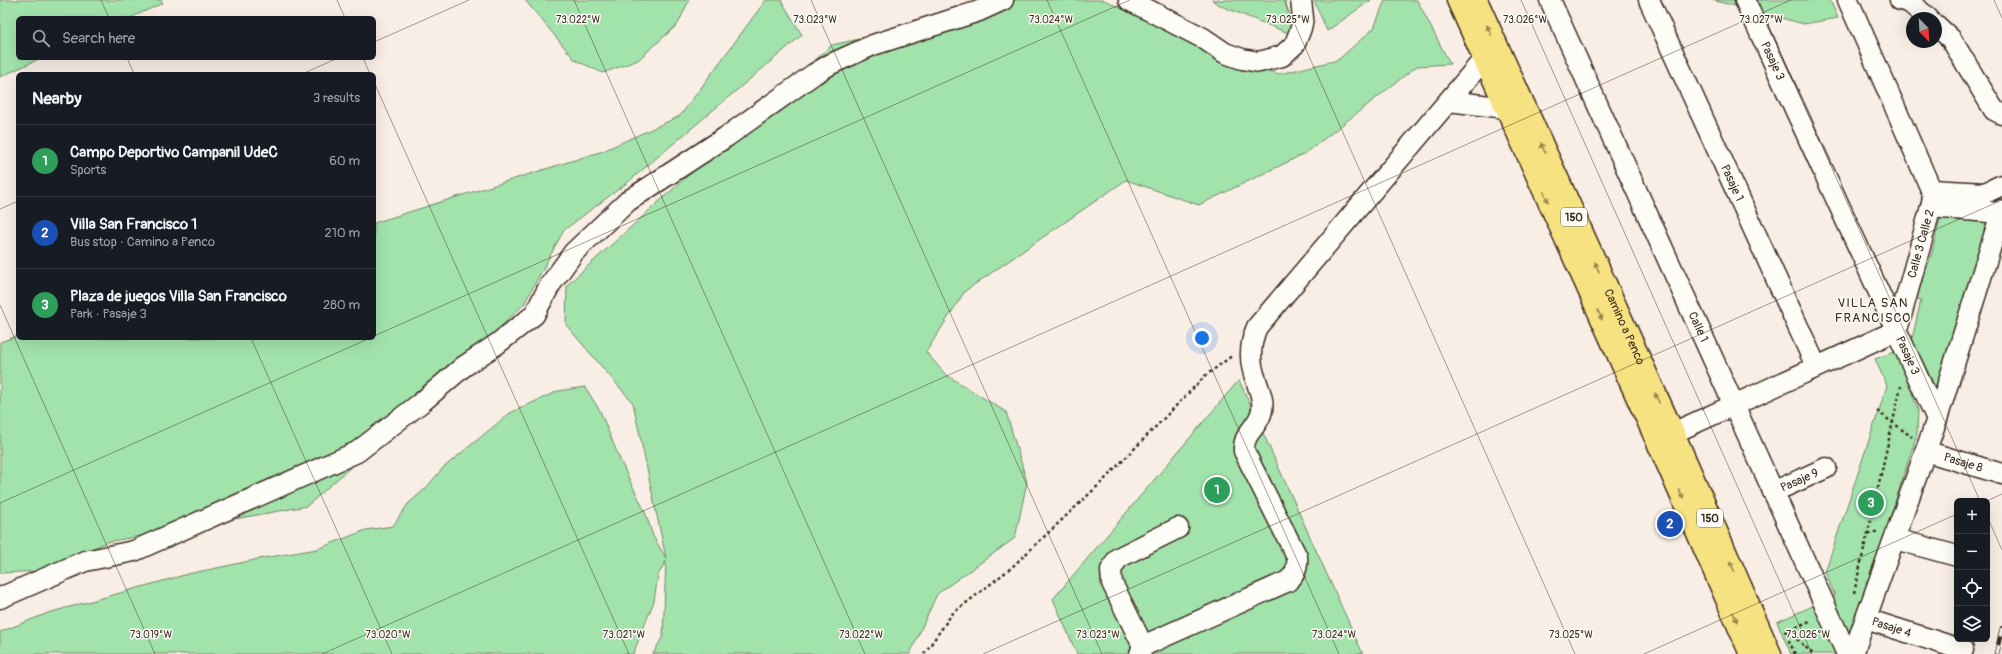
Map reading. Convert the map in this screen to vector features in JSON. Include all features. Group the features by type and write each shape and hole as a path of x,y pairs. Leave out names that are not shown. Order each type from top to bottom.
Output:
{"highway":[{"name":"Camino a Penco","path":"1458,0 1751,654"},
{"name":"Camino a Penco","path":"1476,0 1673,433 1770,654"}],"street":[{"path":"0,598 85,561 134,551 357,452 422,402 462,367 497,344 534,315 550,285 574,252 628,201 726,137 814,74 831,64 873,45 979,11 1003,0"},
{"path":"1129,0 1203,38 1225,53 1242,59 1259,62 1282,56 1295,44 1303,18 1301,0"},
{"name":"Calle 1","path":"1550,0 1847,654"},
{"name":"Pasaje 1","path":"1650,0 1816,366"},
{"name":"Pasaje 3","path":"1745,0 1937,419"},
{"path":"1848,0 1931,198"},
{"path":"1900,0 1909,2 1921,12"},
{"path":"1942,31 1951,39 1994,110 2002,114"},
{"path":"1178,528 1118,558 1111,570 1112,583 1141,650 1288,581 1296,570 1297,557 1244,451 1244,440 1257,422 1262,411 1262,396 1250,362 1251,341 1257,327 1484,59"},
{"path":"1449,101 1506,108"},
{"path":"1931,198 1985,193 2002,185"},
{"path":"1853,654 1937,419 2001,212 1931,198"},
{"name":"Calle 3 Calle 2","path":"1895,329 1899,323 1931,198"},
{"path":"1673,433 1895,329"},
{"name":"Pasaje 8","path":"1925,451 2002,474"},
{"name":"Pasaje 9","path":"1773,492 1826,468"},
{"path":"1895,539 1954,555"},
{"name":"Pasaje 4","path":"1866,619 1963,650"}],"path":[{"path":"924,654 952,614 1011,568 1103,481 1205,376 1251,341"},
{"path":"1854,594 1892,423 1902,385"},
{"path":"1877,411 1919,442 1925,451"},
{"path":"1795,654 1787,632 1813,654"}],"green space":[{"path":"0,0 161,0 163,3 134,16 16,16 16,60 37,60 0,77"},
{"path":"525,0 689,0 678,24 638,60 603,73 575,60"},
{"path":"766,0 781,0 802,35 628,182 564,230 524,304 415,410 307,506 107,542 42,571 0,573 0,342 16,337 16,340 376,340 376,222 603,151 680,116"},
{"path":"1002,0 1104,0 1210,51 1279,74 1338,60 1374,28 1385,0 1417,0 1450,64 1417,66 1306,153 1199,205 1126,180 965,291 926,352 945,374 1006,412 1027,482 1015,538 937,594 910,654 653,654 663,636 666,561 658,575 654,601 633,654 0,654 0,632 48,613 188,574 264,558 317,549 366,530 393,526 408,504 426,488 443,468 510,413 558,391 585,387 600,411 621,462 645,512 653,536 666,558 633,403 566,325 567,285 832,45 958,17"},
{"path":"1212,0 1285,0 1293,35 1221,6"},
{"path":"1314,0 1371,0 1327,31"},
{"path":"1712,0 1830,0 1838,18 1804,24"},
{"path":"1942,211 2001,220 1938,393 1912,339 1921,300 1916,299 1931,256"},
{"path":"1897,351 1918,410 1917,434 1846,654 1791,654 1777,622 1835,596 1825,572 1887,386 1875,359"},
{"path":"1239,380 1363,654 1077,654 1053,599"}],"railway":[{"path":"1996,654 2002,628"}],"place":[{"name":"Campo Deportivo Campanil UdeC","path":"1217,490"},
{"name":"Plaza de juegos Villa San Francisco","path":"1871,503"},
{"name":"Villa San Francisco 1","path":"1670,524"}],"district":[{"name":"VILLA SAN FRANCISCO","path":"1873,310"}]}
